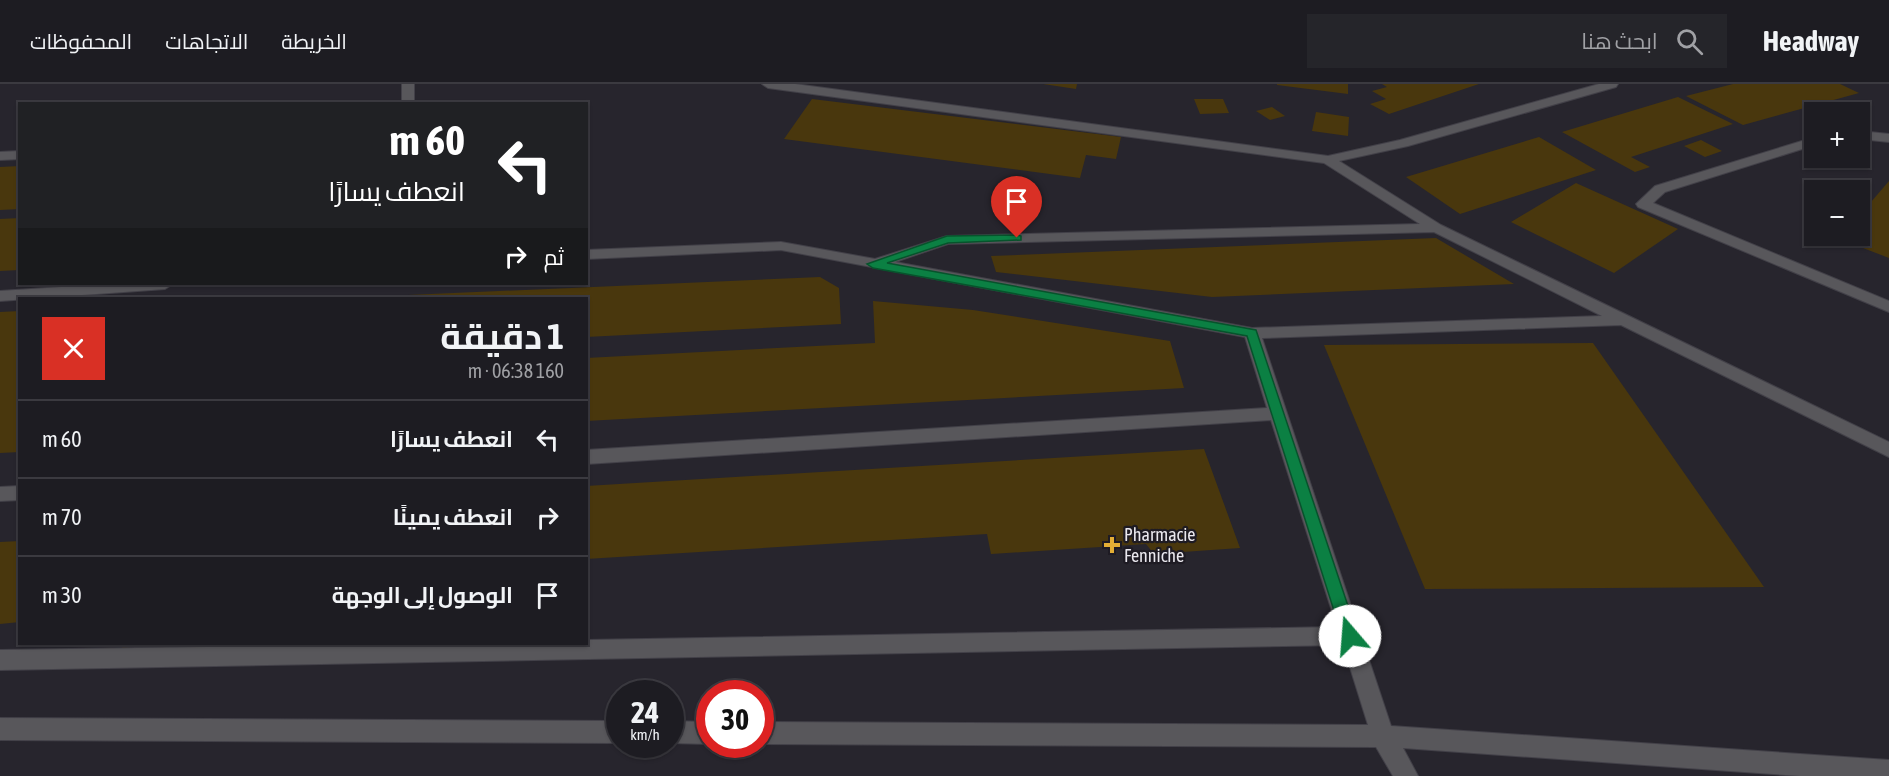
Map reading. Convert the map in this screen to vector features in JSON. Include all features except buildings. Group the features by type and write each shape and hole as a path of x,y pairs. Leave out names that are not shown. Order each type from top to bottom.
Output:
{"street":[{"path":"408,84 408,102"},
{"path":"768,84 1328,160 1404,144 1612,84"},
{"path":"1870,136 1889,138"},
{"path":"1804,144 1660,189 1643,204 1889,307"},
{"path":"0,156 18,155"},
{"path":"1328,160 1436,228 1889,450"},
{"path":"873,264 947,240 1436,228"},
{"path":"588,255 782,246 1252,333 1623,320"},
{"path":"0,296 151,285"},
{"path":"1252,333 1383,736 1406,776"},
{"path":"588,457 1278,413"},
{"path":"0,494 18,493"},
{"path":"0,660 1350,636"},
{"path":"0,729 606,732"},
{"path":"774,733 1383,736 1889,771"}],"place":[{"name":"Pharmacie Fenniche","path":"1112,545"}],"route":[{"path":"1017,238 947,240 873,264 1252,333 1350,636"}]}
